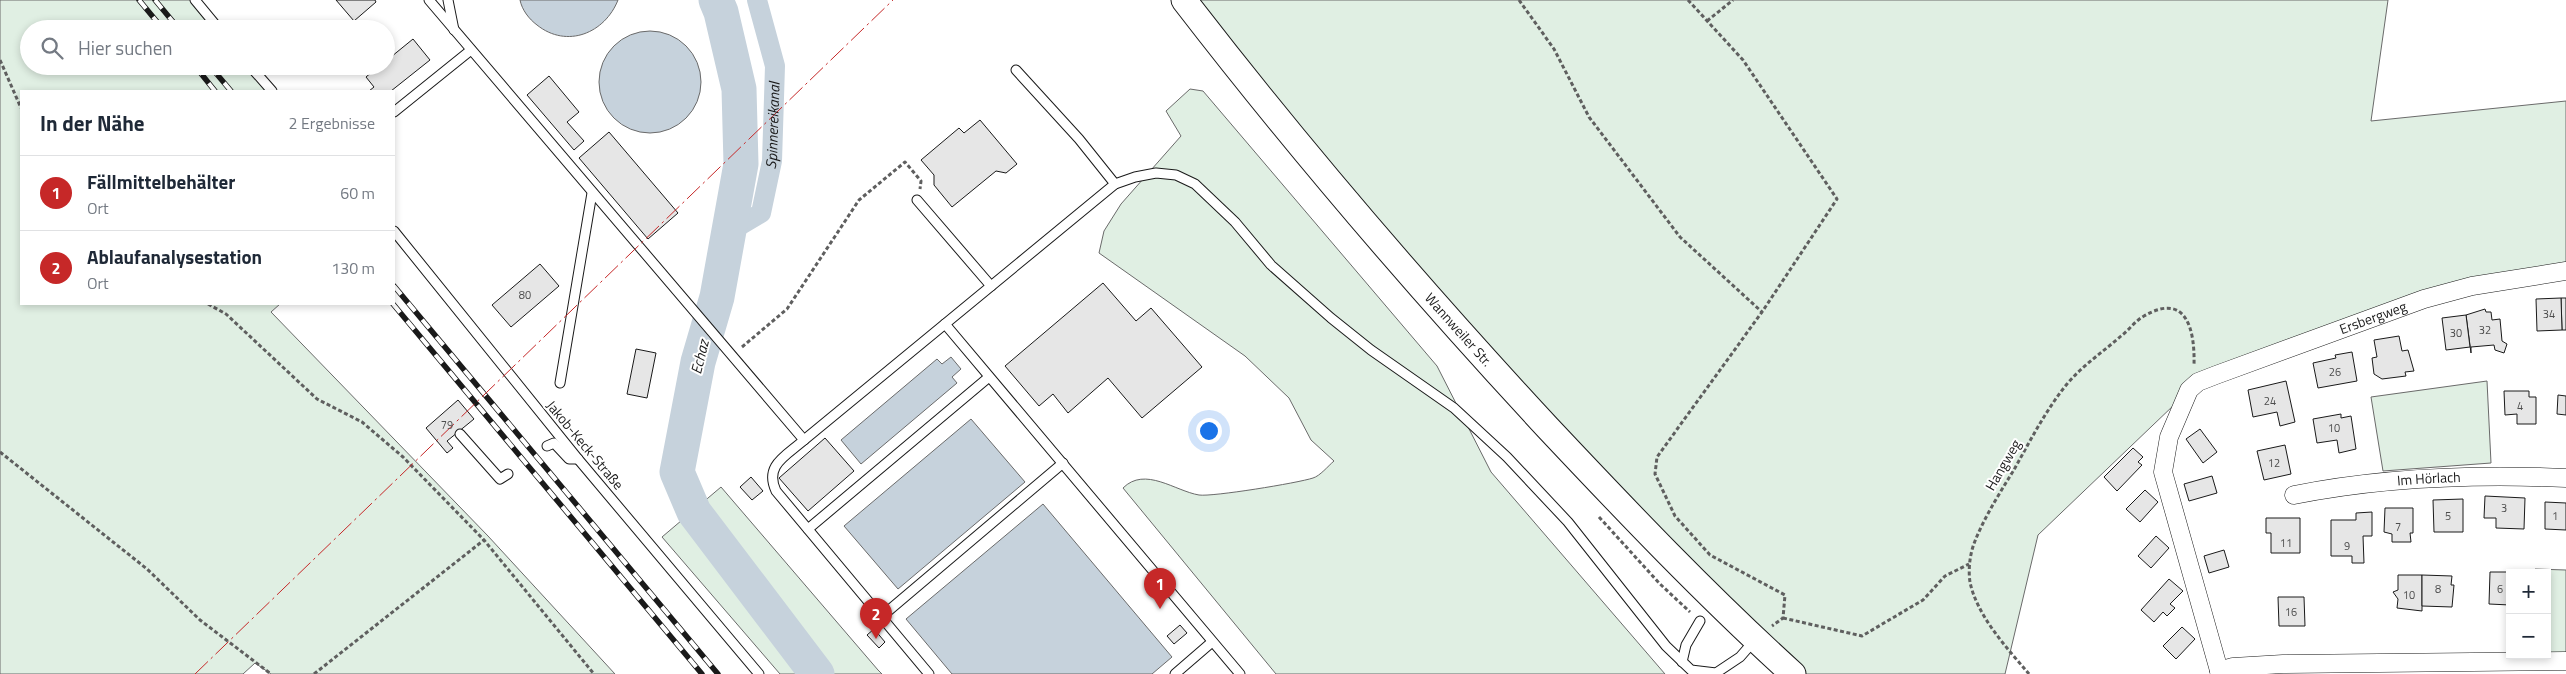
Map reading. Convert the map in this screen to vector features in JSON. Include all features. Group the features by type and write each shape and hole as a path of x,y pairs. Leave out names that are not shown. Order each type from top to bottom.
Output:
{"main road":[{"name":"Wannweiler Str.","path":"1184,0 1344,196 1449,319 1644,529 1793,674"}],"street":[{"name":"Ersbergweg","path":"2190,390 2198,382 2424,299 2472,286 2566,271"},
{"path":"2190,390 2170,437 2163,472 2219,672 2234,667 2283,664 2566,661"},
{"name":"Im Hörlach","path":"2294,495 2360,484 2437,477 2566,478"}],"lane":[{"path":"195,0 212,20"},
{"path":"429,0 592,194 804,440"},
{"path":"448,0 454,30"},
{"path":"395,111 471,50"},
{"path":"1016,70 1079,139 1115,184"},
{"path":"258,75 271,90"},
{"path":"929,674 776,491 772,482 772,473 776,465 804,440 1115,184 1135,177 1156,173 1176,175 1195,184 1236,222 1271,265 1323,312 1371,350 1454,408 1508,457 1568,522 1682,662 1691,670 1716,673 1740,657 1756,639"},
{"path":"560,383 592,194"},
{"path":"917,200 991,286"},
{"name":"Jakob-Keck-Straße","path":"395,232 578,459 759,674"},
{"path":"945,324 1240,674"},
{"path":"808,530 989,377"},
{"path":"460,434 500,479 508,474"},
{"path":"547,446 554,443 569,459 578,459"},
{"path":"881,617 1063,463"},
{"path":"1682,662 1686,645 1700,621"},
{"path":"1175,674 1212,642"}],"path":[{"path":"1519,0 1554,49 1589,117 1680,237 1762,312"},
{"path":"1688,0 1743,60 1838,199 1762,312 1657,457 1655,474 1675,516 1710,555 1785,595 1783,618 1756,639"},
{"path":"1707,21 1733,0"},
{"path":"0,60 20,106"},
{"path":"732,355 787,309 859,200 906,162 921,182 917,200"},
{"path":"210,305 226,314 317,399 362,422 404,457 484,540 594,674"},
{"name":"Hangweg","path":"2029,674 1990,624 1976,602 1970,582 1969,564 1974,542 1990,510 2047,411 2068,384 2082,368 2142,317 2155,311 2170,309 2180,312 2188,320 2194,338 2194,364 2190,390"},
{"path":"0,452 147,569 200,620 271,674"},
{"path":"314,674 484,540"},
{"path":"1783,618 1862,636 1923,600 1945,576 1969,564"}],"green space":[{"path":"0,0 195,0 212,20 20,20 20,75 258,75 271,90 20,90 20,305 279,305 271,312 488,536 615,674 271,674 255,663 243,674 0,674"},
{"path":"1195,0 2388,0 2371,121 2566,101 2566,271 2472,286 2198,382 2038,535 2005,674 1789,674 1384,240"},
{"path":"1190,89 1203,91 1437,366 1491,472 1665,674 1276,674 1123,488 1141,479 1150,479 1199,495 1237,492 1313,478 1334,461 1311,440 1289,398 1245,356 1099,253 1104,231 1121,204 1181,136 1166,111"},
{"path":"2487,381 2491,463 2383,471 2371,397"},
{"path":"721,487 882,674 780,674 662,537"},
{"path":"2551,570 2566,570 2566,653 2551,654"}],"shaded area":[{"path":"520,0 618,0 612,12 595,29 584,34 560,36 549,32 531,20 522,7"},
{"path":"650,31 670,35 686,46 697,62 701,82 697,102 686,118 670,129 650,133 630,129 614,118 603,102 599,82 603,62 614,46 630,35"},
{"path":"951,357 961,369 952,377 957,383 861,464 841,440 937,359 942,364"},
{"path":"971,419 1025,482 898,589 844,526"},
{"path":"1043,504 1172,657 1152,674 952,674 906,619"}],"building":[{"path":"336,0 375,0 376,2 353,20"},
{"path":"413,39 430,60 392,90 370,90 374,87 366,77 368,75 395,75 395,54"},
{"path":"549,76 579,112 567,122 584,141 574,150 527,95"},
{"path":"980,120 1017,164 1006,173 996,171 952,207 934,185 934,175 921,160 959,128 964,133"},
{"path":"609,132 678,213 648,239 579,158"},
{"path":"540,264 559,286 511,327 492,305"},
{"path":"1103,283 1136,321 1151,308 1202,367 1142,418 1108,378 1068,413 1053,394 1039,406 1005,366"},
{"path":"2561,298 2566,298 2566,330 2562,330"},
{"path":"2561,298 2562,330 2537,331 2536,299"},
{"path":"2485,309 2486,312 2491,312 2492,320 2500,319 2502,341 2507,344 2504,353 2495,350 2494,345 2471,347 2471,353 2466,315"},
{"path":"2466,315 2470,347 2446,350 2442,318"},
{"path":"2399,336 2402,351 2408,350 2414,371 2405,372 2406,376 2382,379 2374,374 2372,358 2377,357 2374,340"},
{"path":"636,349 656,353 647,398 627,394"},
{"path":"2352,352 2357,381 2318,388 2313,363 2336,358 2335,355"},
{"path":"2286,381 2295,422 2280,426 2277,412 2253,417 2248,390"},
{"path":"2504,391 2529,391 2529,397 2536,397 2536,424 2517,424 2517,414 2505,415"},
{"path":"2558,395 2566,396 2566,415 2557,414"},
{"path":"458,400 474,419 447,441 453,448 447,453 426,428"},
{"path":"2341,414 2341,418 2351,416 2356,449 2339,453 2337,440 2317,443 2313,419"},
{"path":"2200,429 2217,452 2203,463 2186,439"},
{"path":"825,438 854,471 808,511 779,478"},
{"path":"2285,445 2291,474 2264,480 2257,451"},
{"path":"2133,448 2143,457 2138,462 2142,465 2117,491 2104,477"},
{"path":"2212,476 2217,493 2189,501 2184,484"},
{"path":"751,477 763,491 752,500 740,487"},
{"path":"2145,490 2158,502 2140,522 2126,509"},
{"path":"2485,496 2525,498 2524,529 2496,528 2496,518 2484,518"},
{"path":"2463,499 2463,532 2434,532 2433,500"},
{"path":"2545,502 2566,503 2566,530 2545,529"},
{"path":"2385,508 2413,508 2413,533 2410,533 2411,542 2392,542 2392,534 2384,532"},
{"path":"2372,512 2372,536 2363,536 2364,563 2352,563 2352,556 2331,556 2331,520 2356,520 2356,513"},
{"path":"2266,518 2300,518 2300,553 2271,553 2271,533 2266,533"},
{"path":"2156,536 2169,548 2151,568 2138,556"},
{"path":"2224,550 2229,567 2209,573 2204,556"},
{"path":"2490,572 2506,572 2506,605 2489,604"},
{"path":"2398,575 2422,575 2422,611 2397,608 2398,599 2393,592 2398,590"},
{"path":"2422,575 2452,576 2451,585 2454,585 2452,607 2422,606"},
{"path":"2169,579 2183,591 2170,604 2175,608 2167,616 2163,612 2154,622 2141,610"},
{"path":"2278,597 2304,597 2305,626 2279,626"},
{"path":"1180,625 1187,633 1174,644 1167,636"},
{"path":"2182,627 2195,639 2176,659 2163,646"},
{"path":"874,629 885,642 879,648 867,635"}],"waterway":[{"name":"Echaz","path":"716,0 721,12 739,89 741,164 717,297 698,362 677,472 694,512 817,674"},
{"name":"Spinnereikanal","path":"729,232 761,213 772,161 775,66 757,0"}],"railway":[{"path":"139,0 156,20"},
{"path":"155,0 172,20"},
{"path":"202,75 214,90"},
{"path":"218,75 230,90"},
{"path":"395,287 718,674"},
{"path":"394,305 702,674"}],"power":[{"path":"195,674 893,0"}],"place":[{"name":"Fällmittelbehälter","path":"1160,609"},
{"name":"Ablaufanalysestation","path":"876,639"}]}
